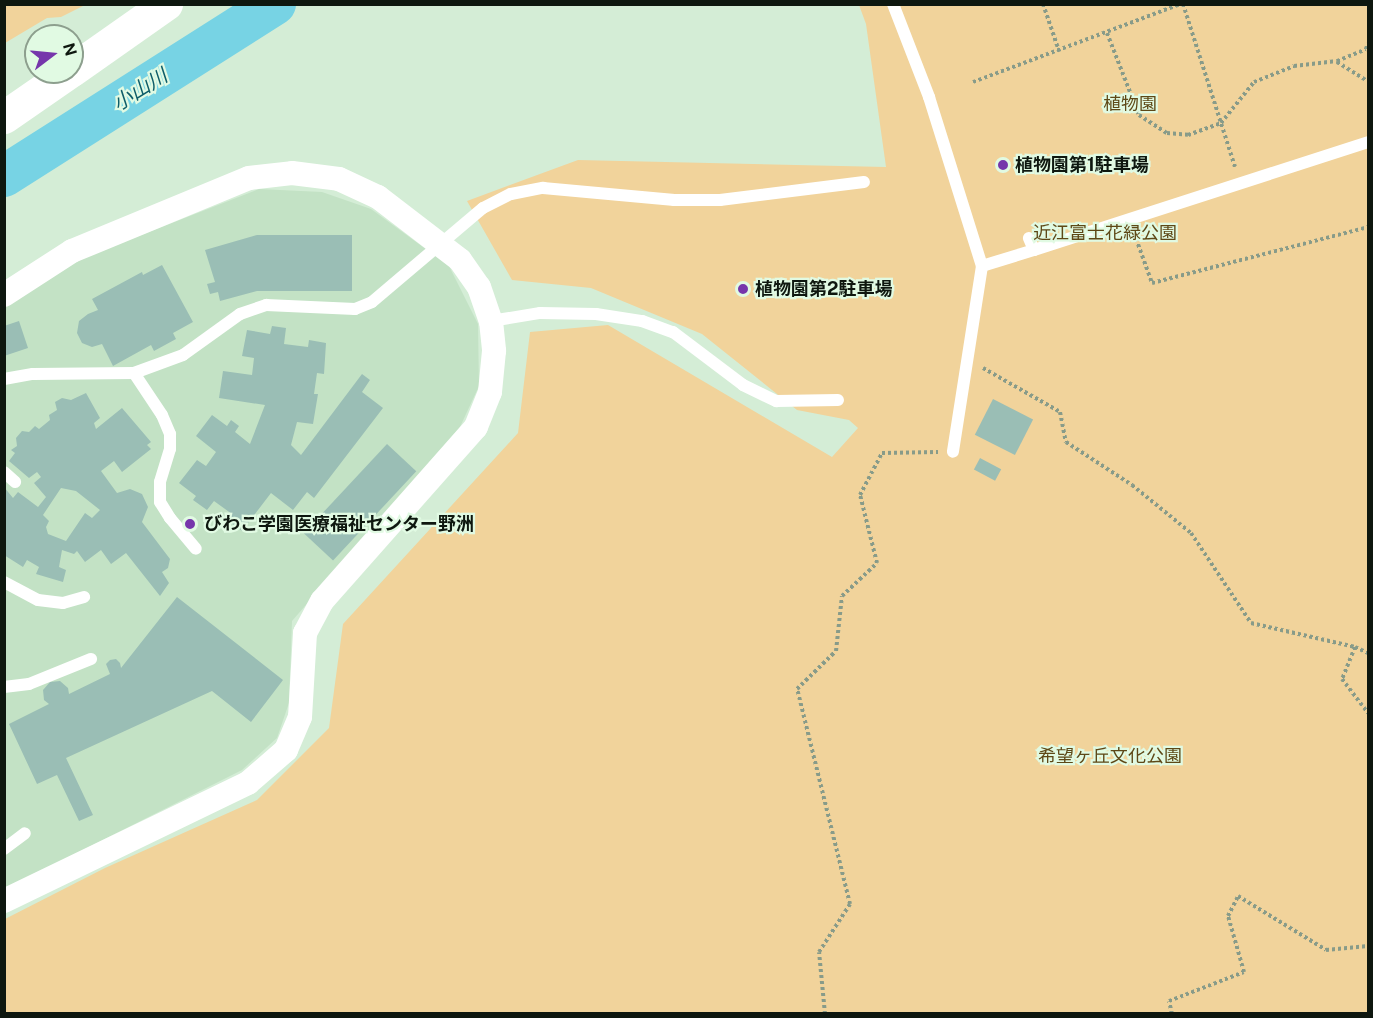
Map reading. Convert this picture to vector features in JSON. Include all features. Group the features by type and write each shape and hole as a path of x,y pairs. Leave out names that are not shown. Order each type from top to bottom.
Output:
{"main road":[{"path":"84,61 166,4"},
{"path":"4,117 51,84"}],"street":[{"path":"4,295 72,251 249,178 292,173 339,179 378,197 460,260 479,287 491,321 494,351 490,392 476,427 322,601 305,633 300,717 286,750 248,783 4,901"}],"lane":[{"path":"893,4 929,97 982,266 953,452"},
{"path":"982,266 1368,142"},
{"path":"4,379 43,374 134,373 183,356 240,314 266,305 355,309 372,302 483,208 511,194 543,188 674,200 720,201 864,182"},
{"path":"1029,238 1034,250"},
{"path":"491,321 540,313 596,314 642,321 673,332 743,385 776,401 838,400"},
{"path":"134,373 162,415 170,434 170,449 160,482 160,502 196,549"},
{"path":"4,472 15,482"},
{"path":"4,582 38,600 63,603 84,597"},
{"path":"4,687 29,684 91,659"},
{"path":"4,849 25,833"}],"path":[{"path":"1042,4 1059,51"},
{"path":"972,82 1182,4 1240,182"},
{"path":"1107,33 1139,115 1167,133 1188,135 1221,123 1254,82 1294,66 1337,62 1366,49 1368,43"},
{"path":"1337,62 1368,81"},
{"path":"1129,219 1152,283 1368,227"},
{"path":"967,359 1060,412 1066,442 1132,485 1191,533 1251,623 1355,647 1368,653"},
{"path":"825,1014 819,952 850,904 797,689 837,651 842,596 877,564 860,495 882,453 953,452"},
{"path":"1355,647 1342,679 1368,713"},
{"path":"1172,1014 1169,1001 1244,972 1228,916 1238,896 1326,950 1368,946"}],"shaded area":[{"name":"びわこ学園医療福祉センター野洲","path":"259,189 322,192 371,209 449,266 478,324 479,386 460,427 292,621 289,703 277,738 242,770 5,889 5,306 77,260"}],"green space":[{"path":"5,4 85,4 61,17 47,18 37,24 24,24 24,32 5,43"},
{"path":"859,5 1368,5 1368,1013 5,1014 5,919 105,868 257,800 329,728 343,624 518,433 530,332 608,325 832,457 858,428 849,420 797,410 702,334 591,288 512,280 467,201 578,160 886,167 866,24"}],"building":[{"path":"257,235 352,235 352,291 257,291 220,301 218,292 210,294 207,284 215,282 205,250"},
{"path":"162,265 193,322 173,333 176,339 154,351 151,345 113,366 102,344 92,347 82,343 77,333 79,321 98,310 92,299 142,272 143,275"},
{"path":"19,321 28,348 4,356 4,326"},
{"path":"272,326 286,328 284,344 308,347 309,340 326,343 324,374 317,373 314,394 318,394 313,424 297,422 291,445 301,455 362,374 370,380 362,392 383,408 314,498 307,492 293,510 271,493 242,531 227,520 232,514 214,501 207,510 193,500 196,496 179,483 197,460 206,466 216,452 196,436 212,415 227,426 231,420 239,426 235,432 250,444 265,405 219,398 223,371 252,375 254,358 242,356 247,330 270,334"},
{"path":"86,393 100,418 94,423 96,429 122,408 151,442 147,445 151,449 122,472 114,461 101,471 117,493 130,489 142,494 148,507 142,522 170,559 168,568 162,572 169,583 160,596 126,553 111,564 101,550 85,562 77,551 74,554 62,550 59,567 66,570 63,582 36,574 39,567 27,560 23,567 4,555 4,487 13,498 18,492 38,507 46,497 34,483 41,477 37,472 29,478 9,461 15,453 11,450 17,446 16,438 22,431 29,432 35,426 39,429 50,420 49,415 57,410 55,402 62,398 71,400","holes":["61,488 76,491 100,510 92,518 85,513 66,541 48,534 46,527 49,521 43,515"]},
{"path":"993,399 1033,419 1015,455 975,435"},
{"path":"387,444 416,471 333,561 304,533"},
{"path":"980,458 1001,469 995,481 974,469"},
{"path":"177,597 283,680 251,722 212,691 66,758 93,815 79,821 57,775 37,784 9,724 49,704 44,700 43,690 50,682 60,681 68,688 69,694 110,674 106,664 110,660 116,659 121,668"}],"waterway":[{"name":"小山川","path":"4,176 275,4"}],"place":[{"name":"植物園第1駐車場","path":"1003,165"},
{"name":"植物園第2駐車場","path":"743,289"},
{"name":"びわこ学園医療福祉センター野洲","path":"190,524"}],"park label":[{"name":"植物園","path":"1130,104"},
{"name":"近江富士花緑公園","path":"1105,233"},
{"name":"希望ヶ丘文化公園","path":"1110,756"}]}
